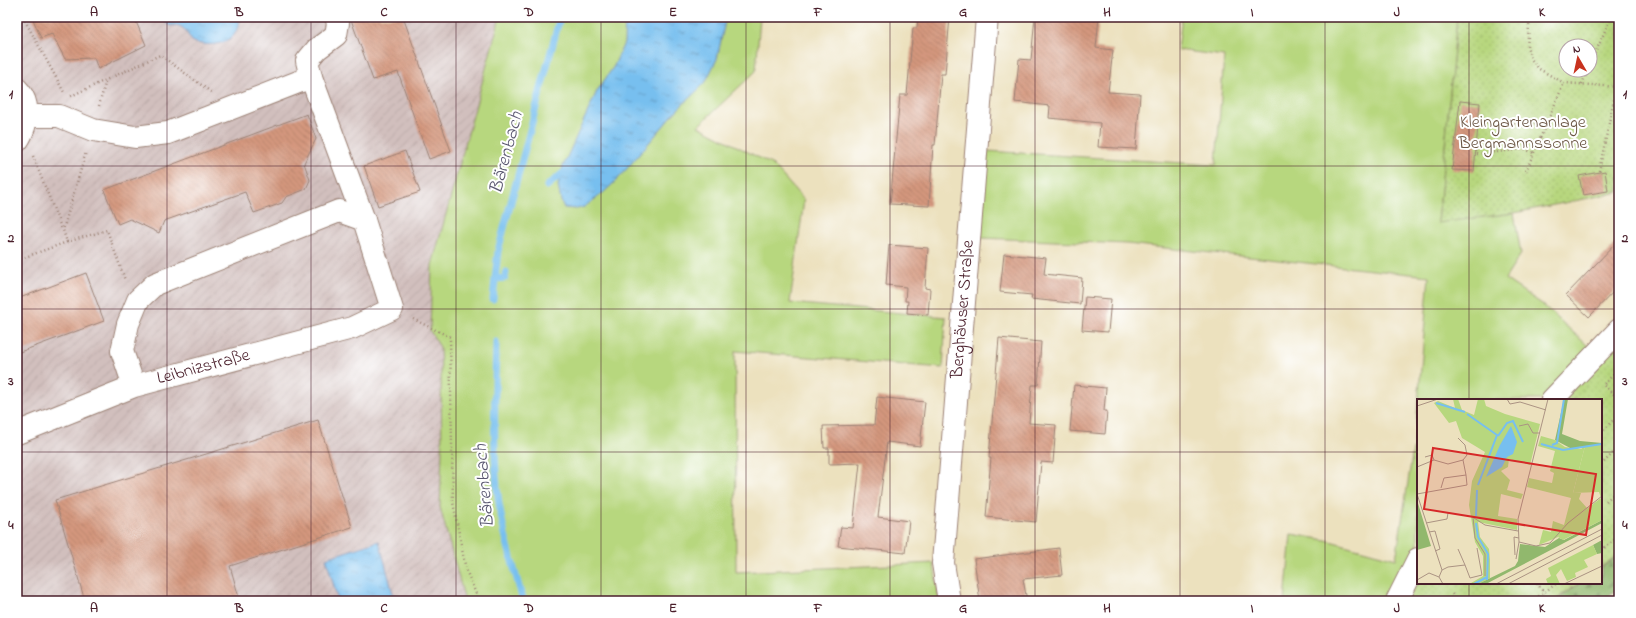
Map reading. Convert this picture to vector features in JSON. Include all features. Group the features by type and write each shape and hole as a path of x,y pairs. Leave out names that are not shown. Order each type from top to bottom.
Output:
{"street":[{"path":"336,17 338,23 336,35 317,49 307,61 311,77 364,220 392,309"},
{"name":"Berghäuser Straße","path":"949,601 943,563 987,17"},
{"path":"27,116 59,116 93,130 135,137 168,133 311,77"},
{"path":"17,89 27,105 27,116 19,140"},
{"path":"134,386 122,352 128,324 138,300 155,284 339,211 364,220"},
{"name":"Leibnizstraße","path":"17,433 134,386 352,328 392,309"},
{"path":"1553,399 1619,330"},
{"path":"1397,601 1417,561"}],"path":[{"path":"23,17 67,98 160,55 232,107"},
{"path":"1530,17 1527,46 1531,59 1539,69 1564,83 1619,87"},
{"path":"1598,47 1611,17"},
{"path":"1582,84 1585,78"},
{"path":"63,230 93,130 106,80"},
{"path":"1526,171 1564,83"},
{"path":"1599,171 1614,99 1615,87"},
{"path":"1482,122 1536,124 1545,127"},
{"path":"19,140 27,141 67,242"},
{"path":"1477,154 1525,149 1533,153"},
{"path":"17,260 67,242 107,230 129,290 138,300"},
{"path":"392,309 450,337 454,502 466,570 479,601"},
{"path":"1619,368 1603,385 1619,399"},
{"path":"1602,432 1619,414"},
{"path":"1602,464 1619,447"},
{"path":"1606,501 1619,489"},
{"path":"1602,549 1619,537"},
{"path":"1537,584 1544,593"},
{"path":"1532,601 1556,584"},
{"path":"1452,594 1458,601"}],"shaded area":[{"path":"17,17 500,17 432,265 430,331 440,347 441,377 442,452 440,507 465,601 17,601"}],"green space":[{"path":"500,17 760,17 756,71 698,126 773,165 804,200 790,303 946,317 943,368 735,351 736,572 934,563 939,601 465,601 440,507 442,452 441,377 440,347 430,331 432,265"},
{"path":"1182,17 1457,17 1438,222 1514,213 1521,254 1505,279 1542,304 1598,355 1556,399 1418,399 1429,276 1127,244 981,238 987,151 1216,165 1224,56 1178,50"},
{"name":"Kleingartenanlage Bergmannssonne","path":"1457,17 1619,17 1619,192 1514,213 1438,223"},
{"path":"1619,332 1619,554 1602,566 1602,399 1556,399"},
{"path":"1417,414 1417,568 1402,601 1285,601 1291,534 1326,540 1396,559 1415,437"},
{"path":"1619,555 1619,588 1601,601 1556,601 1579,584 1602,584 1602,567"},
{"path":"1417,584 1578,584 1554,601 1402,601"}],"water":[{"path":"165,17 241,18 237,30 229,39 224,42 214,44 203,44 193,42 182,27 170,26 165,22"},
{"path":"625,17 726,17 717,59 705,83 677,110 618,179 602,194 584,207 577,209 564,208 558,186 563,166 597,91 614,66 624,43"},
{"path":"379,541 395,601 338,601 326,558"}],"building":[{"path":"32,17 134,17 146,45 98,69 94,58 65,59 52,34 41,38"},
{"path":"350,17 403,17 451,151 429,159 398,72 373,80"},
{"path":"918,17 950,17 945,74 941,74 935,145 933,145 929,206 890,204 900,95 907,95 913,28 917,28"},
{"path":"1035,17 1099,17 1096,48 1113,50 1108,92 1140,94 1136,149 1098,147 1100,123 1049,118 1050,106 1015,102 1019,59 1031,60"},
{"path":"1460,101 1480,103 1474,171 1452,170"},
{"path":"307,114 316,139 304,163 310,180 306,189 286,197 282,203 254,213 245,192 164,221 159,233 130,219 118,224 104,190"},
{"path":"405,151 420,192 378,206 364,166"},
{"path":"1605,171 1608,191 1583,195 1579,176"},
{"path":"1619,240 1619,286 1589,317 1566,295"},
{"path":"889,245 928,248 925,288 930,289 928,315 907,313 908,301 905,301 906,287 886,285"},
{"path":"1004,254 1046,258 1044,274 1082,278 1080,304 1031,299 1032,295 1000,292"},
{"path":"86,273 104,321 17,353 17,299"},
{"path":"1085,297 1111,299 1108,332 1082,330"},
{"path":"999,338 1041,342 1038,385 1032,385 1029,423 1056,425 1053,463 1041,462 1036,522 986,517 991,458 989,458"},
{"path":"1074,385 1106,388 1104,411 1107,411 1105,434 1070,431"},
{"path":"877,397 925,402 920,446 887,442 878,517 909,521 905,553 838,546 841,527 853,528 860,463 829,464 829,448 824,448 823,426 874,425"},
{"path":"318,420 352,527 230,566 240,601 85,601 55,500"},
{"path":"1059,548 1062,575 1023,579 1027,601 980,601 974,559"}],"waterway":[{"name":"Bärenbach","path":"493,299 498,251 560,17"},
{"path":"547,186 568,169"},
{"path":"495,279 505,278 506,272"},
{"name":"Bärenbach","path":"496,342 495,433 497,488 504,531 523,601"}]}
